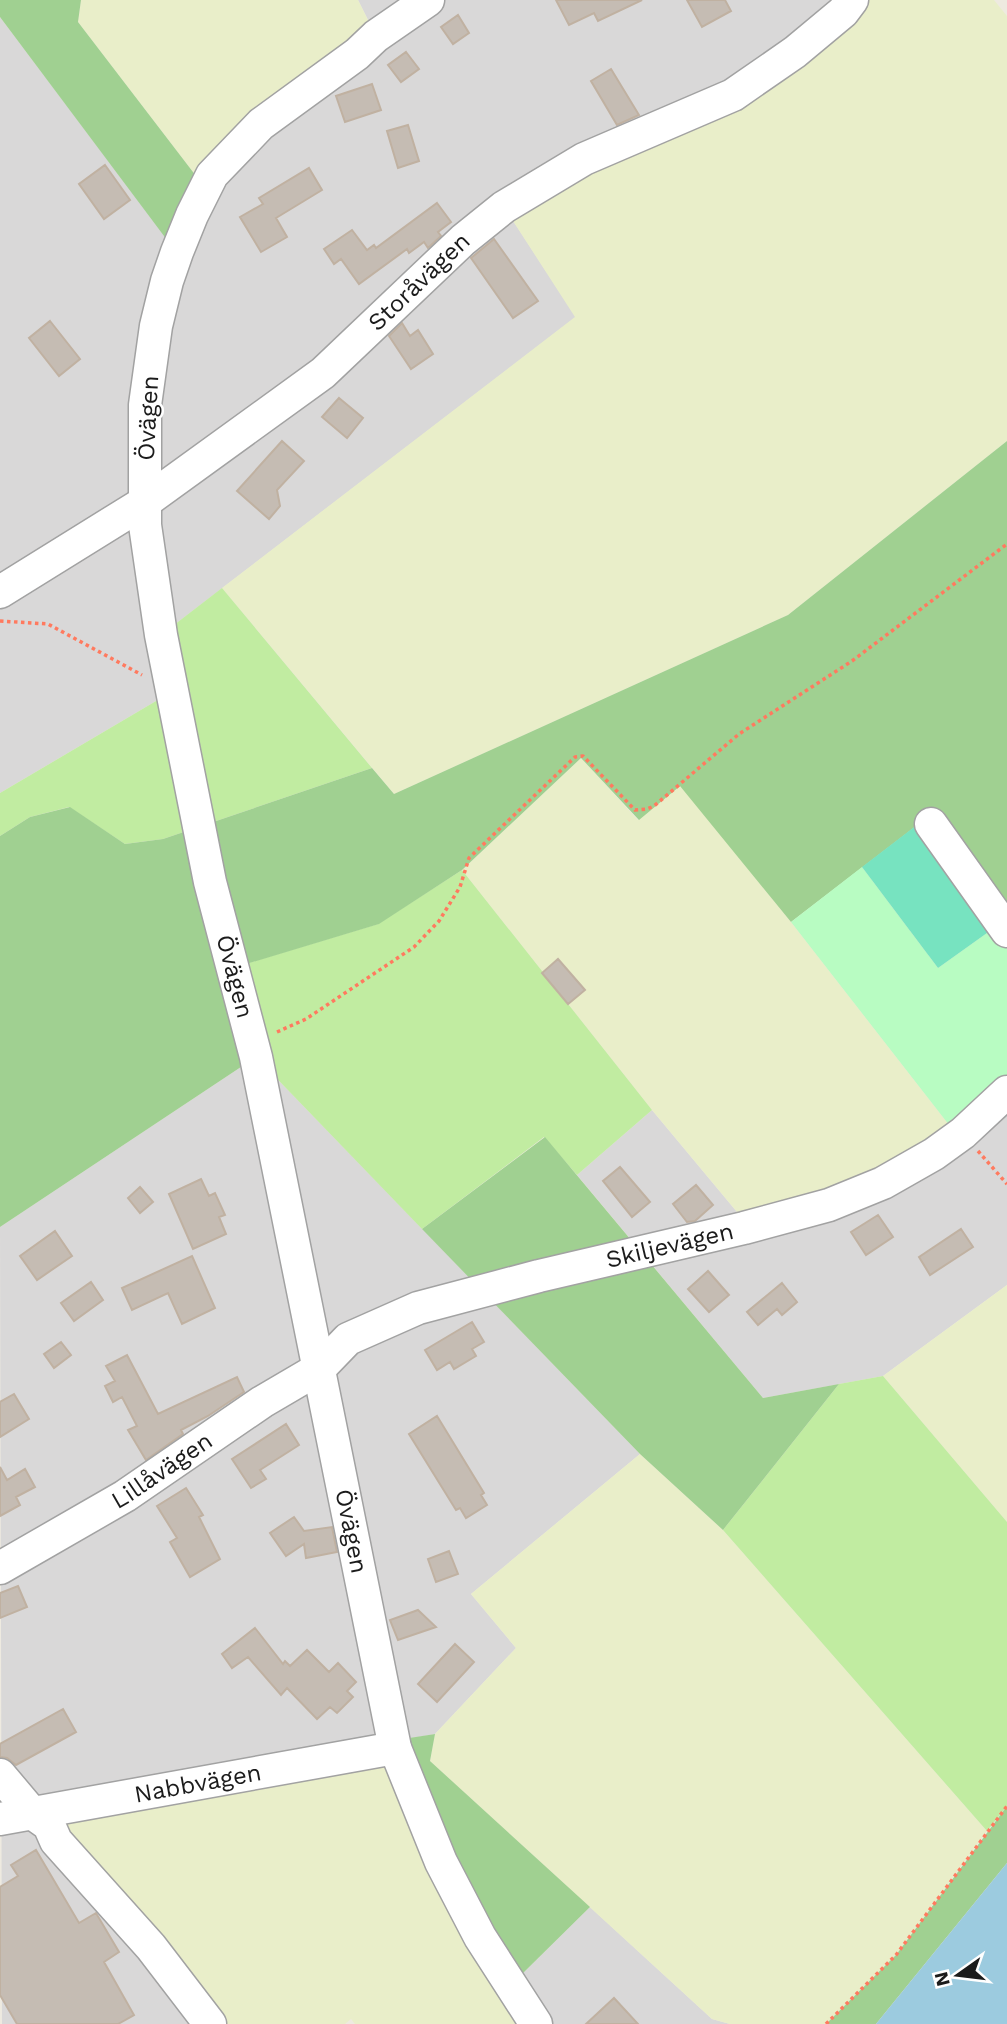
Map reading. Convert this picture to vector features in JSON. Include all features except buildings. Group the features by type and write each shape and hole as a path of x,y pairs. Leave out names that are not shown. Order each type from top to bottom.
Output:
{"street":[{"name":"Övägen","path":"428,0 261,124 212,175 191,215 177,252 156,326 145,405 145,525 157,607 210,882 252,1042 395,1748 441,1862 480,1937 536,2024"},
{"name":"Storåvägen","path":"0,592 145,502 324,373 463,240 504,207 584,159 733,95 795,52 842,12 852,0"},
{"path":"931,824 1007,931"},
{"name":"Skiljevägen","path":"320,1368 348,1339 418,1308 829,1205 883,1183 934,1154 963,1133 1007,1092"},
{"name":"Lillåvägen","path":"0,1568 125,1496 262,1402 320,1368"},
{"name":"Nabbvägen","path":"0,1819 395,1748"},
{"path":"0,1775 32,1813 49,1825 56,1840 151,1947 210,2024"}],"path":[{"path":"252,1042 306,1019 414,947 439,921 460,887 470,858 575,757 583,756 635,810 654,806 739,734 852,661 1007,544"},
{"path":"0,621 48,624 173,691"},
{"path":"963,1133 1007,1184"},
{"path":"826,2024 896,1955 1007,1806"}],"shaded area":[{"path":"358,0 858,0 795,52 504,207 576,317 161,635 173,691 0,793 0,17 176,251 206,189 376,36"},
{"path":"256,1057 640,1454 471,1594 516,1648 435,1734 68,1800 202,2024 2,2024 0,1227"},
{"path":"1007,1107 1007,1285 883,1376 763,1398 577,1175 652,1110 742,1218"},
{"path":"590,1907 712,2019 730,2024 549,2024 519,1977"}],"green space":[{"path":"0,0 81,0 78,22 206,189 176,252 0,17"},
{"path":"81,0 358,0 376,36 206,189 78,22"},
{"path":"858,0 994,0 1007,16 1007,441 788,615 394,794 222,588 575,317 504,207 733,95"},
{"path":"1007,441 1007,921 933,813 791,922 680,786 639,820 581,758 462,870 379,924 233,968 256,1057 0,1227 0,836 30,817 70,807 125,844 163,839 372,768 394,794 788,615"},
{"path":"222,588 372,768 163,839 125,844 69,807 30,817 0,836 0,793 173,691 161,635"},
{"path":"581,758 638,820 680,785 953,1130 869,1178 742,1218 652,1110 462,870"},
{"path":"922,821 994,928 938,968 862,867"},
{"path":"862,867 938,968 994,928 1007,944 1007,1079 953,1130 791,922"},
{"path":"462,870 652,1110 577,1175 544,1137 422,1229 256,1057 232,968 378,924"},
{"path":"545,1137 763,1398 839,1384 723,1530 640,1454 422,1229"},
{"path":"1007,1285 1007,1522 883,1376"},
{"path":"883,1376 1007,1522 1007,1806 987,1831 723,1530 839,1384"},
{"path":"640,1454 723,1530 987,1831 896,1955 826,2024 730,2024 712,2019 430,1761 435,1734 516,1648 471,1594"},
{"path":"435,1734 430,1761 590,1907 519,1977 450,1854 403,1739"},
{"path":"379,1764 394,1775 523,2024 355,2024 351,2019 345,2024 216,2024 66,1846 63,1823"},
{"path":"1007,1806 1007,1863 876,2024 826,2024 896,1955"}],"water":[{"path":"1007,1863 1007,2024 876,2024"}]}
